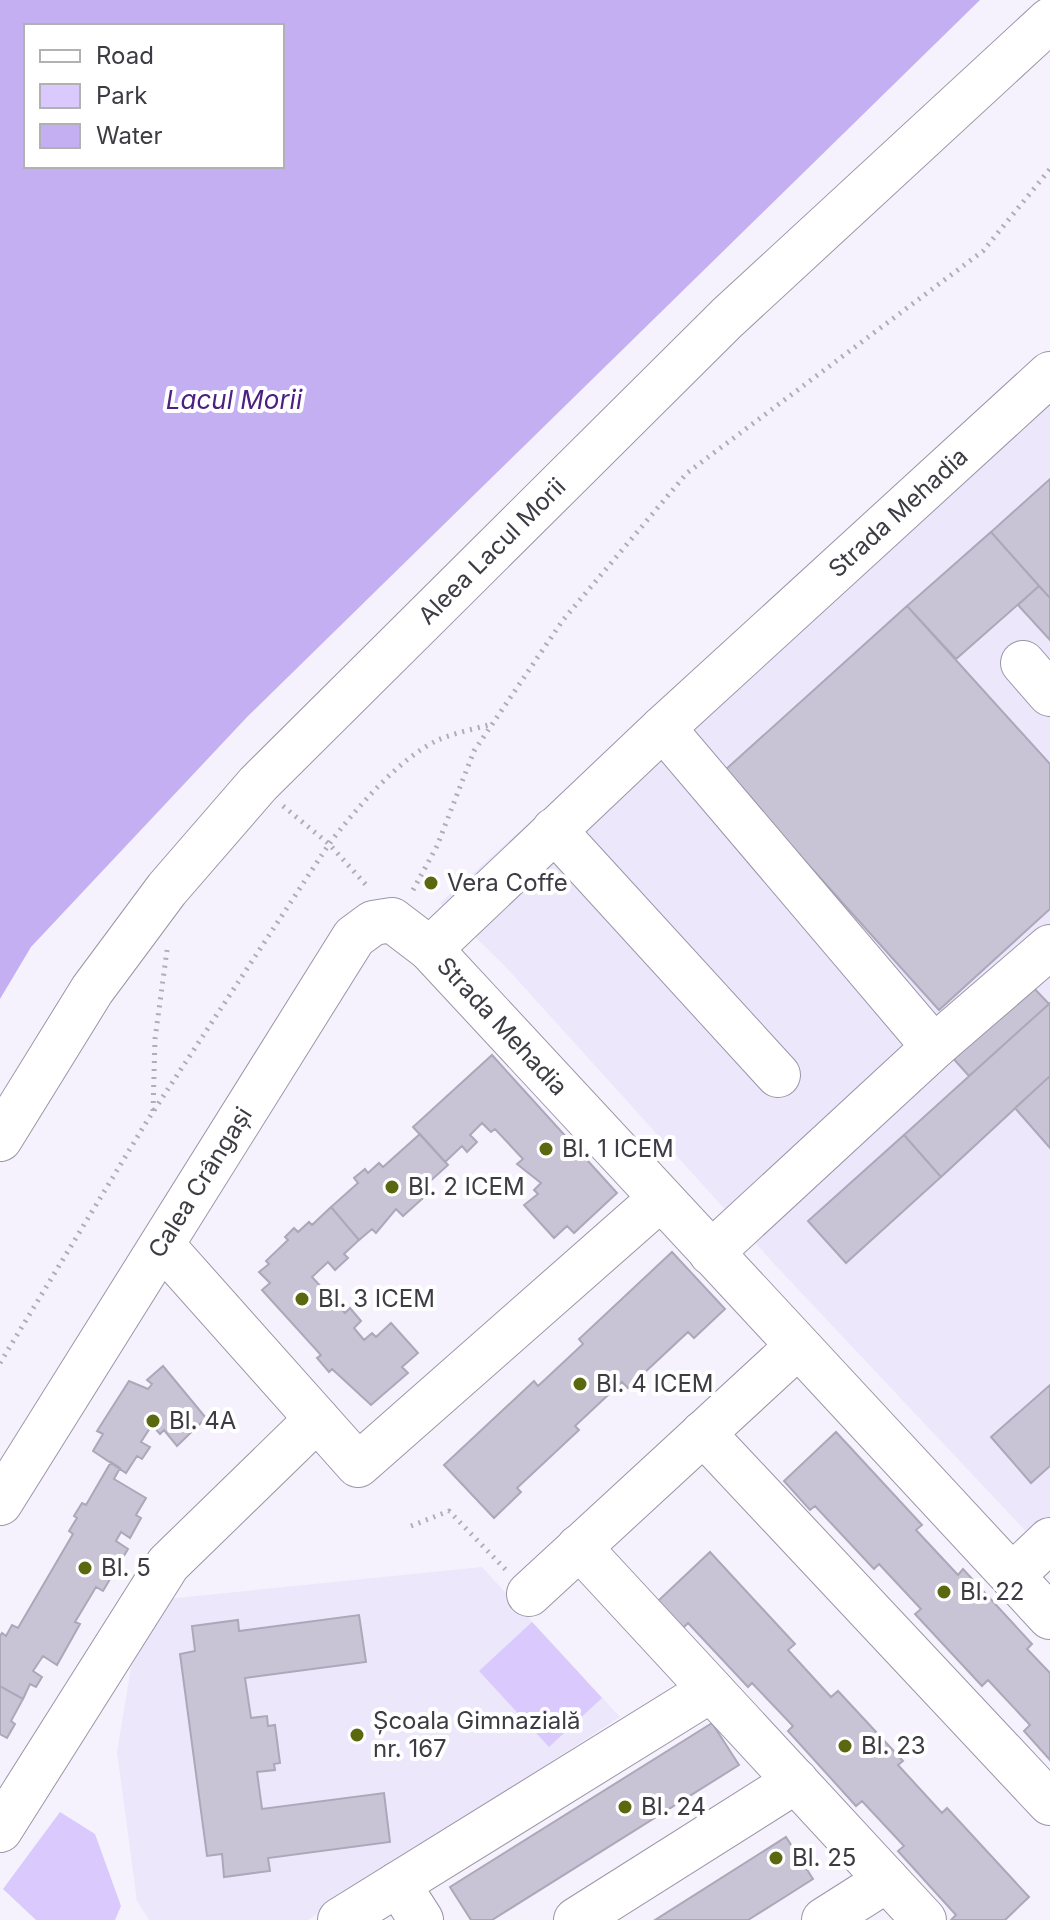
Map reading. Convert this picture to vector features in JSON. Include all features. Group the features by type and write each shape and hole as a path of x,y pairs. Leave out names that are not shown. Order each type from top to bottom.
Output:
{"street":[{"name":"Aleea Lacul Morii","path":"0,1139 92,990 167,889 258,784 727,318 1050,20"},
{"name":"Strada Mehadia","path":"1050,374 554,830 410,933 1050,1617"},
{"path":"663,728 934,1047"},
{"path":"554,830 778,1075"},
{"name":"Calea Crângași","path":"0,1503 354,937 373,923 410,933"},
{"path":"711,1253 934,1047 1050,947"},
{"path":"162,1245 358,1465 660,1199"},
{"path":"529,1594 798,1346"},
{"path":"0,1830 168,1564 317,1419"},
{"path":"703,1433 1050,1803"},
{"path":"1012,1576 1050,1540"},
{"path":"579,1547 924,1920"},
{"path":"340,1920 711,1690"},
{"path":"576,1920 796,1781"},
{"path":"824,1920 887,1880"},
{"path":"398,1884 421,1920"}],"path":[{"path":"410,933 407,905 437,846 474,751 563,620 687,473 983,251 1050,169"},
{"path":"0,1363 153,1112 329,844 347,821 415,753 439,740 493,723"},
{"path":"258,784 329,844 410,933"},
{"path":"153,1112 155,1039 171,912 167,889"},
{"path":"411,1526 449,1511 529,1594"}],"shaded area":[{"path":"1050,354 1050,1557 777,1267 504,965 440,903"},
{"name":"Școala Gimnazială nr. 167","path":"482,1567 620,1717 308,1920 149,1920 137,1901 117,1752 131,1667 166,1599"}],"green space":[{"path":"532,1622 602,1698 549,1747 479,1671"},
{"path":"60,1812 95,1834 121,1906 115,1920 36,1920 3,1889"}],"water":[{"name":"Lacul Morii","path":"0,0 980,0 248,716 31,947 0,999"}],"building":[{"path":"1050,479 1050,598 991,532"},
{"path":"991,532 1039,586 956,659 907,606"},
{"path":"1039,586 1050,598 1050,640 1018,605"},
{"path":"907,606 1050,764 1050,909 939,1010 724,771"},
{"path":"1030,984 1049,1004 969,1076 951,1056"},
{"path":"1050,1003 1050,1076 941,1177 904,1135"},
{"name":"Bl. 1 ICEM","path":"492,1055 617,1193 574,1233 567,1226 554,1238 524,1205 538,1194 534,1190 541,1183 517,1164 523,1159 495,1129 491,1132 482,1123 470,1135 477,1142 467,1152 462,1146 445,1162 413,1127"},
{"path":"1050,1076 1050,1148 1015,1108"},
{"name":"Bl. 2 ICEM","path":"420,1134 448,1165 427,1184 432,1190 403,1216 396,1209 376,1233 372,1229 359,1240 331,1207 358,1183 354,1178 365,1169 368,1173 379,1163 383,1167"},
{"path":"904,1135 941,1177 846,1263 808,1221"},
{"name":"Bl. 3 ICEM","path":"331,1207 359,1240 344,1254 348,1258 335,1270 328,1262 312,1277 345,1313 350,1308 361,1321 354,1328 364,1340 372,1333 376,1337 391,1323 418,1353 402,1367 408,1373 371,1405 332,1369 329,1372 317,1358 321,1355 262,1290 270,1283 259,1272 288,1240 285,1237 294,1228 298,1232 309,1222 312,1225"},
{"name":"Bl. 4 ICEM","path":"672,1252 725,1309 694,1338 688,1332 628,1388 622,1382 575,1426 579,1430 517,1488 521,1492 494,1518 444,1465 534,1381 538,1386 583,1344 579,1339"},
{"name":"Bl. 4A","path":"163,1366 206,1418 177,1446 164,1430 160,1434 152,1425 141,1442 150,1447 142,1459 137,1456 126,1473 93,1451 103,1434 97,1431 129,1381 148,1389 152,1384 147,1380"},
{"path":"1050,1385 1050,1466 1031,1483 991,1437"},
{"name":"Bl. 22","path":"836,1432 922,1525 916,1530 958,1575 963,1569 1032,1644 1027,1649 1050,1673 1050,1760 1024,1731 1030,1725 988,1680 982,1686 915,1614 921,1609 879,1564 874,1569 815,1506 810,1510 784,1481"},
{"name":"Bl. 5","path":"111,1462 120,1468 114,1479 146,1498 136,1515 141,1518 130,1538 121,1532 116,1541 128,1549 103,1591 96,1587 75,1622 80,1624 57,1665 43,1656 33,1671 42,1677 36,1687 30,1684 23,1699 0,1686 0,1636 2,1633 6,1636 12,1625 18,1628 73,1534 69,1531 77,1518 74,1516 82,1503 86,1505"},
{"name":"Bl. 23","path":"710,1552 795,1644 788,1650 831,1697 838,1691 903,1761 898,1765 942,1813 947,1808 1029,1897 1005,1920 951,1920 956,1915 898,1851 904,1846 862,1801 856,1806 788,1731 793,1726 752,1683 748,1687 688,1623 683,1628 658,1601"},
{"path":"359,1615 366,1662 245,1678 251,1718 267,1716 268,1726 275,1725 280,1763 274,1764 275,1770 257,1772 262,1809 384,1793 390,1842 268,1858 270,1871 224,1877 222,1854 207,1856 180,1654 195,1651 192,1626 238,1620 239,1631"},
{"path":"0,1686 23,1699 11,1721 15,1724 7,1738 0,1734"},
{"name":"Bl. 24","path":"712,1723 739,1765 492,1920 471,1920 450,1887"},
{"name":"Bl. 25","path":"786,1837 813,1879 780,1900 748,1920 655,1920"}],"place":[{"name":"Vera Coffe","path":"431,883"},
{"name":"Bl. 1 ICEM","path":"546,1149"},
{"name":"Bl. 2 ICEM","path":"392,1187"},
{"name":"Bl. 3 ICEM","path":"302,1299"},
{"name":"Bl. 4 ICEM","path":"580,1384"},
{"name":"Bl. 4A","path":"153,1421"},
{"name":"Bl. 5","path":"85,1568"},
{"name":"Bl. 22","path":"944,1592"},
{"name":"Școala Gimnazială nr. 167","path":"357,1735"},
{"name":"Bl. 23","path":"845,1746"},
{"name":"Bl. 24","path":"625,1807"},
{"name":"Bl. 25","path":"776,1858"}]}
